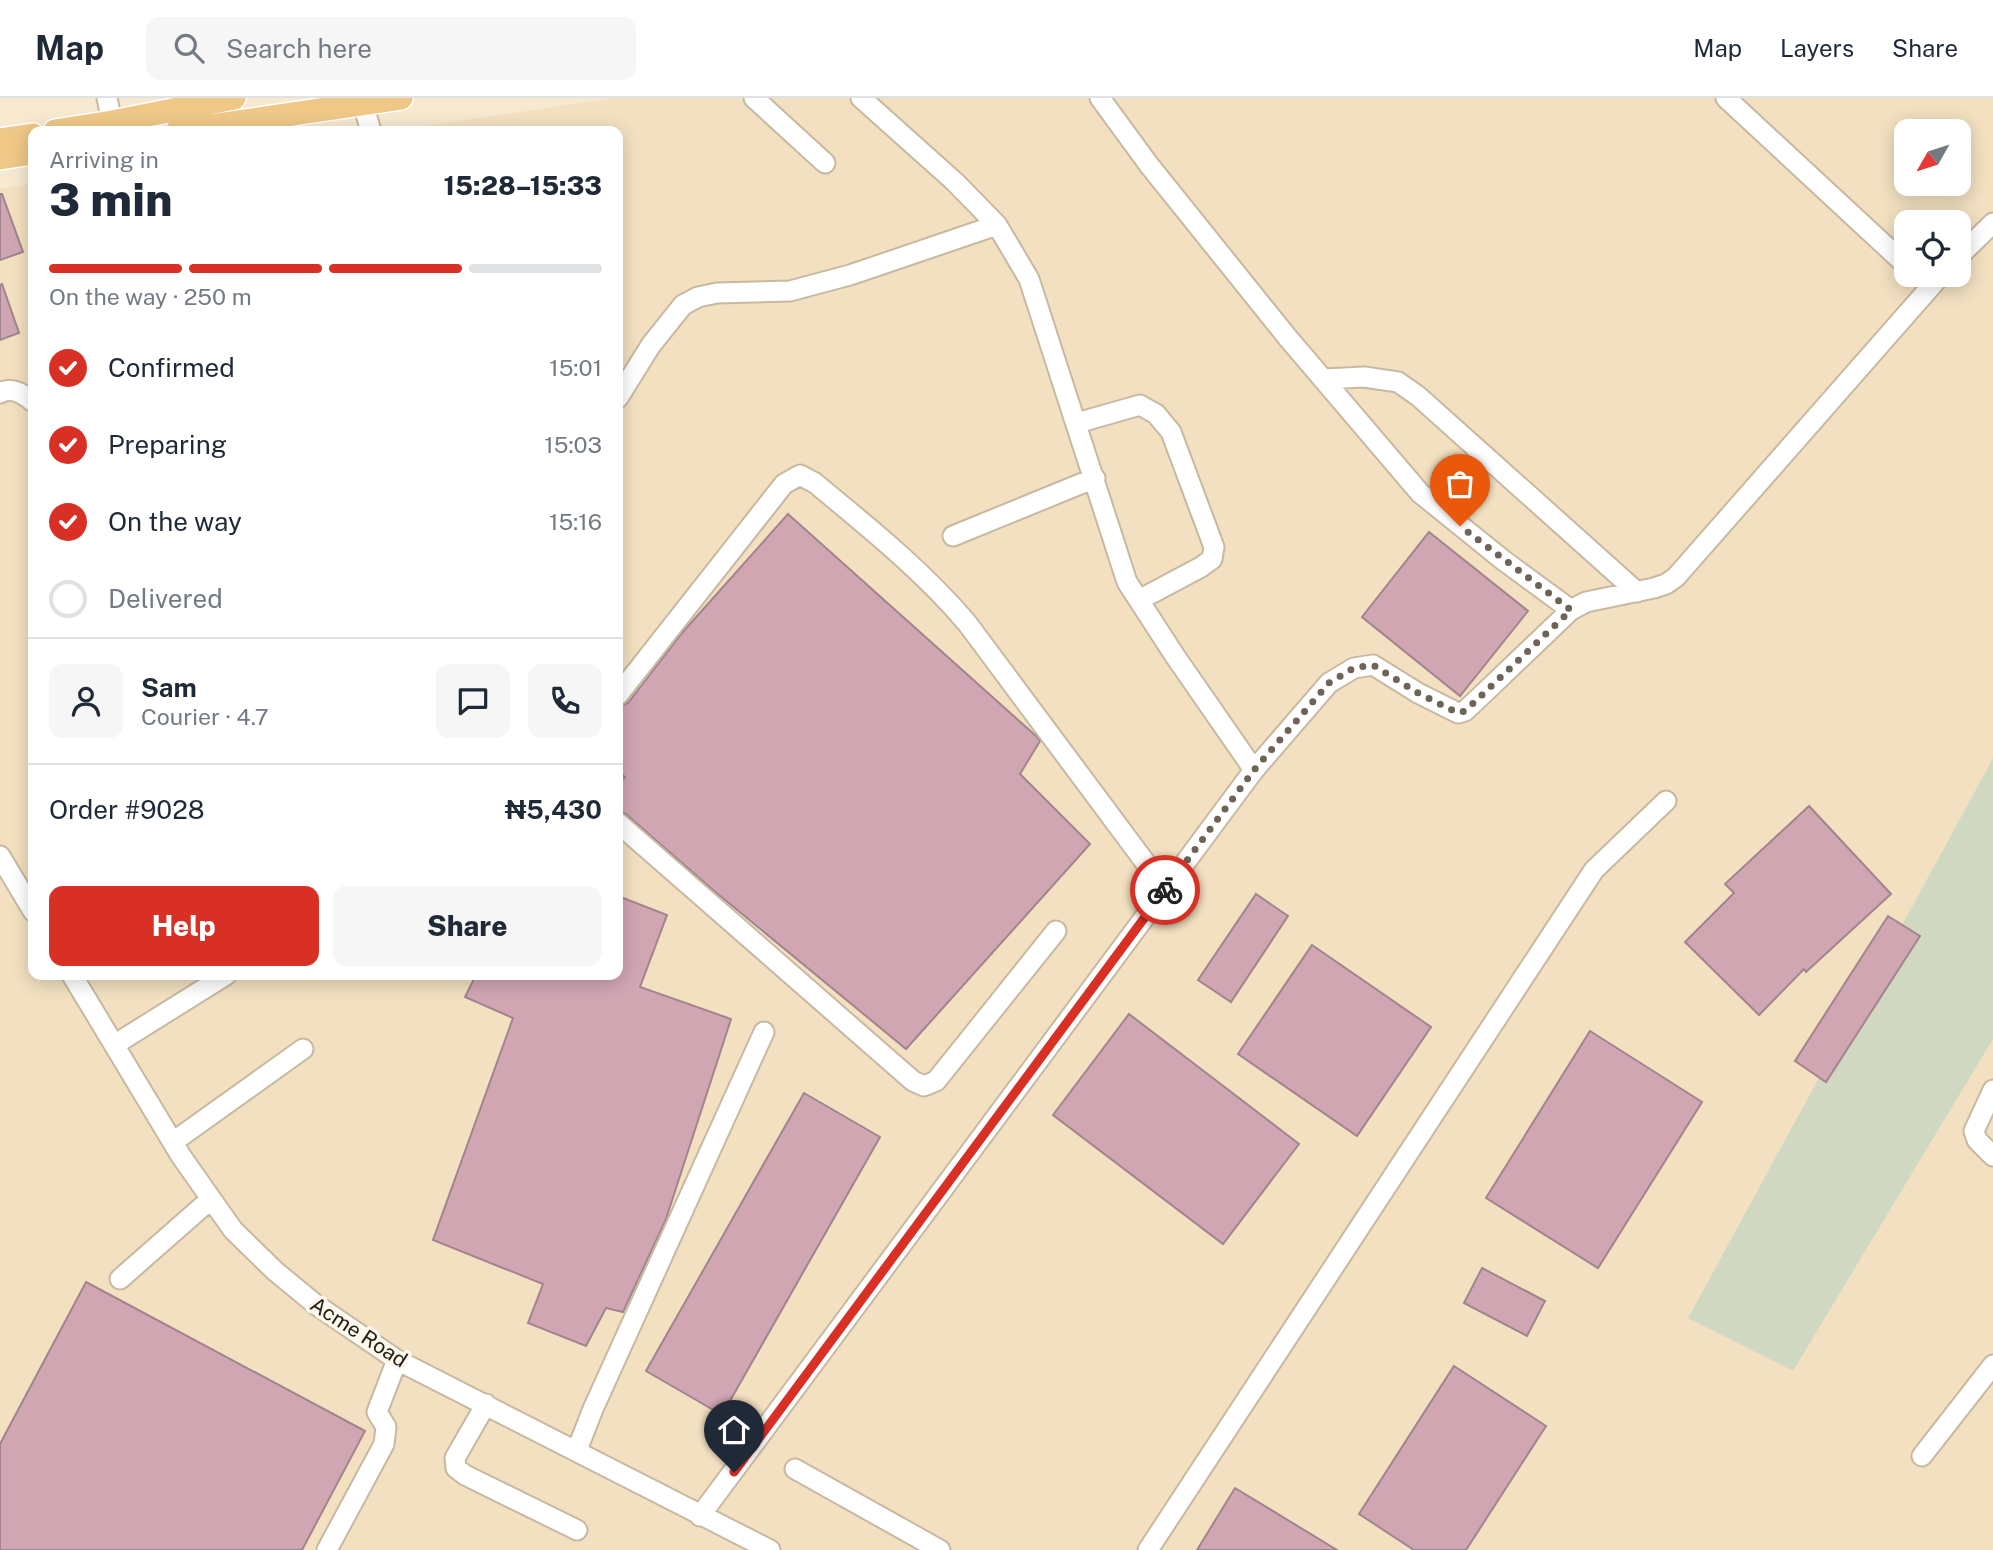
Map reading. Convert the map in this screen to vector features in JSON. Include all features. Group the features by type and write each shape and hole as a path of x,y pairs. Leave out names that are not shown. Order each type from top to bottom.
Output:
{"main road":[{"path":"87,126 234,98"},
{"path":"256,125 401,98"},
{"path":"0,140 28,136"},
{"path":"0,158 28,154"}],"street":[{"path":"107,98 112,122"},
{"path":"754,98 825,163"},
{"path":"861,98 955,182 997,225 1029,279 1128,582 1175,656 1254,770"},
{"path":"1100,98 1149,165 1323,379 1420,493 1503,560 1571,610"},
{"path":"1726,98 1894,254"},
{"path":"363,104 370,126"},
{"path":"1971,244 1993,223"},
{"path":"623,390 651,345 683,305 698,297 717,293 790,291 850,275 997,225"},
{"path":"701,1516 1254,770 1329,683 1354,668 1373,665 1418,693 1458,713 1465,711 1571,610 1586,602 1666,584 1694,558 1922,287"},
{"path":"1323,379 1364,377 1398,382 1418,396 1637,592"},
{"path":"0,393 5,390 18,391 28,398"},
{"path":"1077,424 1140,405 1156,414 1171,432 1214,547 1212,559 1201,567 1139,600"},
{"path":"623,689 784,484 800,475 825,491 942,593 1165,889"},
{"path":"953,536 1095,478"},
{"path":"1149,1550 1594,870 1666,801"},
{"path":"623,827 912,1081 924,1086 936,1082 1056,931"},
{"path":"0,856 28,903"},
{"name":"Acme Road","path":"75,980 173,1142 233,1230 275,1271 315,1304 397,1360 770,1550"},
{"path":"114,1045 218,980"},
{"path":"577,1450 593,1409 764,1032"},
{"path":"173,1142 303,1049"},
{"path":"1993,1090 1974,1131 1976,1140 1993,1156"},
{"path":"120,1279 211,1199"},
{"path":"327,1550 384,1444 386,1427 377,1412 397,1360"},
{"path":"1922,1456 1993,1365"},
{"path":"486,1404 455,1458 456,1468 465,1475 577,1530"},
{"path":"795,1469 940,1550"}],"shaded area":[{"path":"615,98 1993,98 1993,758 1688,1317 1793,1371 1993,1039 1993,1550 0,1550 0,189 28,185 28,980 623,980 623,126 424,126"}],"green space":[{"path":"1993,758 1993,1039 1793,1371 1688,1318"}],"building":[{"path":"0,194 23,252 0,260"},
{"path":"2,284 19,333 0,340 0,285"},
{"path":"788,514 1040,741 1020,774 1090,844 906,1049 623,813 623,705 628,703 682,633"},
{"path":"1429,532 1528,611 1460,696 1362,617"},
{"path":"1809,806 1891,894 1806,972 1804,969 1759,1015 1685,942 1734,893 1725,884"},
{"path":"1256,894 1288,916 1231,1002 1198,980"},
{"path":"623,898 667,915 640,987 731,1019 666,1219 623,1312 606,1308 586,1346 528,1323 543,1284 433,1240 513,1018 465,997 474,980 623,980"},
{"path":"1888,916 1920,936 1826,1082 1795,1061"},
{"path":"1312,945 1431,1027 1357,1136 1238,1054"},
{"path":"1129,1014 1299,1144 1223,1244 1053,1115"},
{"path":"1590,1031 1702,1102 1598,1268 1486,1198"},
{"path":"804,1093 880,1137 722,1415 646,1371"},
{"path":"1482,1268 1545,1301 1527,1336 1464,1303"},
{"path":"86,1282 365,1431 302,1550 0,1550 0,1444"},
{"path":"1454,1366 1546,1426 1466,1550 1414,1550 1359,1514"},
{"path":"1235,1488 1337,1550 1197,1550"}],"way so far":[{"path":"1165,890 1254,770 1329,683 1354,668 1373,665 1451,710 1458,713 1465,711 1571,610 1460,526"}],"route":[{"path":"734,1472 1165,890"}]}
